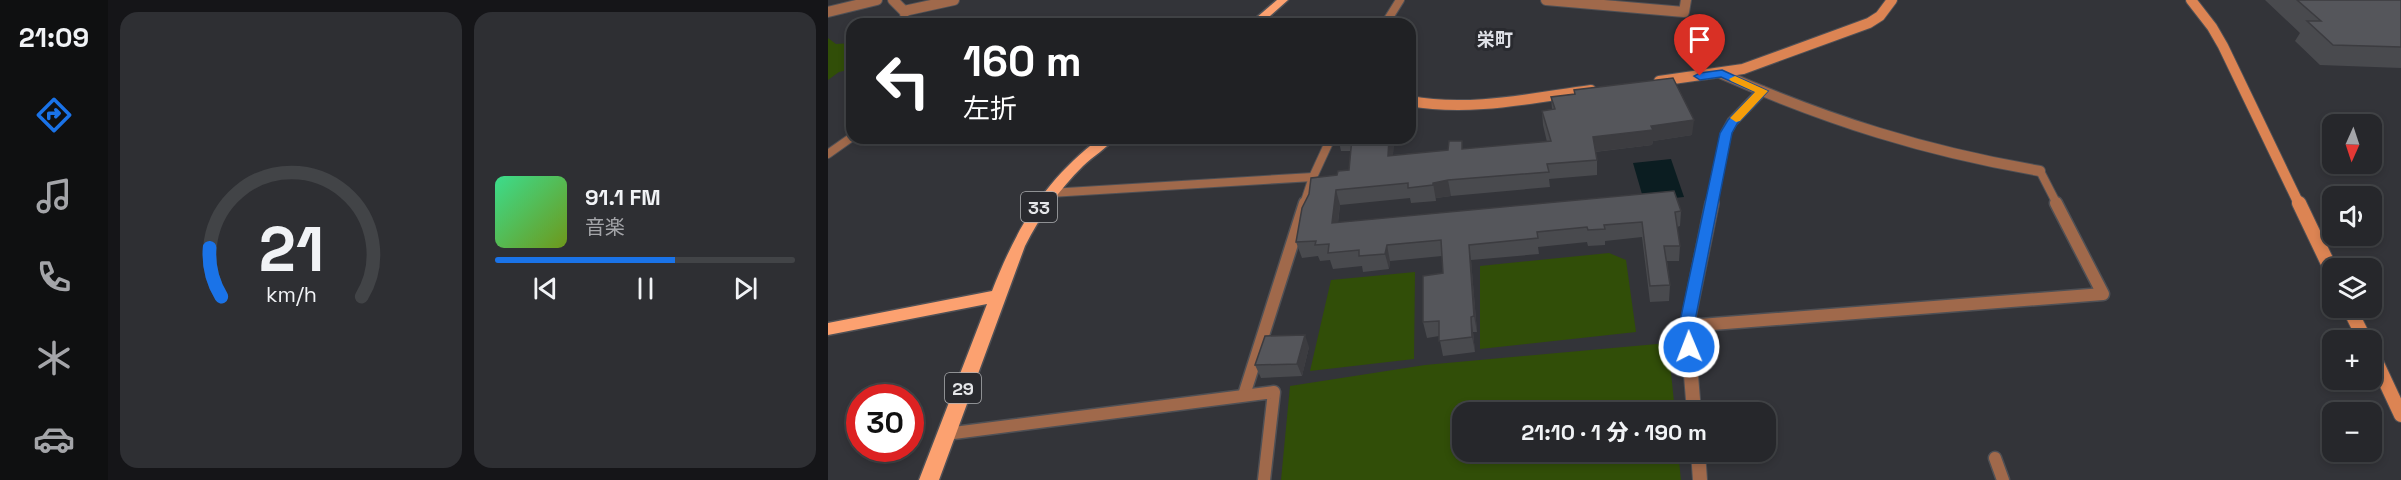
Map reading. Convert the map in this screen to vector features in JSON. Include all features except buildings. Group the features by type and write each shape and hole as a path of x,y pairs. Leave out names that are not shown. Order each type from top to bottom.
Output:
{"main road":[{"path":"1262,18 1284,0"},
{"name":"33","path":"998,296 1017,246 1030,221 1050,193 1085,156 1100,144"},
{"path":"828,329 998,296"},
{"name":"29","path":"929,480 998,296"}],"street":[{"path":"828,12 877,0"},
{"path":"893,0 904,10 954,0"},
{"path":"1546,0 1684,12 1686,0"},
{"path":"1652,82 1722,74 1743,69 1862,26 1880,15 1892,0"},
{"path":"2191,0 2223,45 2325,258"},
{"path":"1722,74 1786,102 1875,133 1954,155 2040,171"},
{"path":"1416,102 1437,105 1476,104 1605,88"},
{"path":"1693,402 1687,326 1726,133 1732,122 1762,91"},
{"path":"2382,374 2401,415"},
{"path":"1699,462 1700,480"}],"lane":[{"path":"1389,18 1400,0"},
{"path":"904,10 905,18"},
{"path":"828,154 846,141"},
{"path":"1244,395 1313,177 1327,144"},
{"path":"1687,326 2103,294 2040,171"},
{"path":"1050,193 1313,177"},
{"path":"946,434 1274,392 1264,480"},
{"path":"1995,458 2003,480"}],"path":[{"path":"1046,18 1063,18"}],"green space":[{"path":"828,38 836,44 846,43 846,70 839,72 828,80"},
{"path":"1609,253 1626,260 1636,332 1480,349 1480,266"},
{"path":"1415,272 1414,359 1310,371 1331,280"},
{"path":"1668,343 1674,402 1452,402 1452,462 1679,462 1681,480 1281,480 1290,386 1425,365"}],"shaded area":[{"path":"1671,159 1684,197 1644,201 1633,163"}],"slow traffic":[{"path":"1735,79 1762,91 1736,118"}],"district":[{"name":"栄町","path":"1495,39"}],"route":[{"path":"1689,347 1687,326 1726,133 1732,122 1762,91 1722,74 1700,76"}]}
